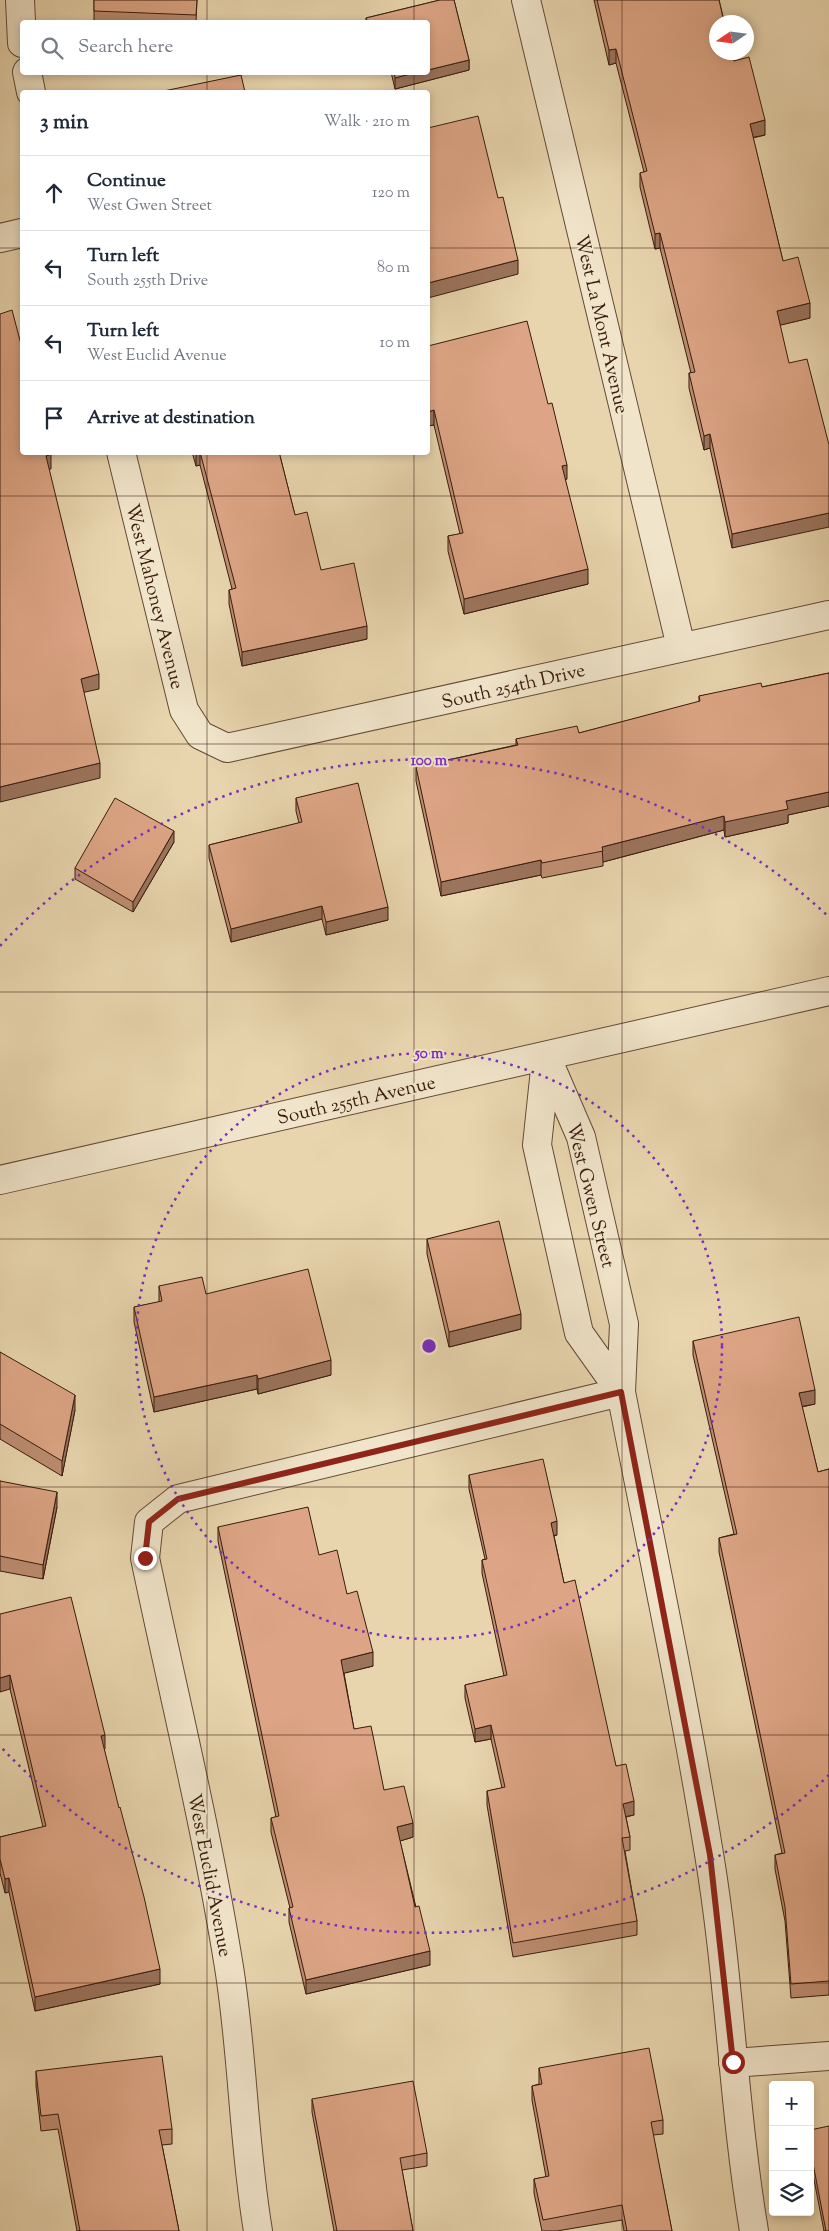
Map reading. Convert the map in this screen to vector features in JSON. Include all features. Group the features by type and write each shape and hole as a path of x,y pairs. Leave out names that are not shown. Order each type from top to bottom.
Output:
{"street":[{"path":"20,0 21,20"},
{"name":"West La Mont Avenue","path":"526,0 681,647"},
{"path":"28,75 31,90"},
{"path":"0,238 20,233"},
{"name":"West Mahoney Avenue","path":"122,455 184,710 200,735"},
{"name":"South 254th Drive","path":"200,735 227,748 829,615"},
{"name":"South 255th Avenue","path":"0,1180 829,991"},
{"name":"West Gwen Street","path":"546,1056 537,1145 541,1164 579,1333 621,1392"},
{"name":"West Gwen Street","path":"546,1056 581,1137 624,1324 621,1392 710,1855 742,2155 754,2231"},
{"name":"West Euclid Avenue","path":"258,2231 250,2188 241,2064 228,1962 145,1558 149,1522 178,1499 621,1392"},
{"path":"733,2062 829,2056"}],"building":[{"path":"94,0 197,0 196,15 94,11"},
{"path":"440,0 454,0 469,60 430,70 430,20 367,20 366,18"},
{"path":"597,0 719,0 722,15 709,15 709,60 750,60 765,120 750,124 783,261 798,257 810,303 777,311 789,363 807,359 829,445 829,513 732,534 710,434 704,436 689,373 695,372 660,233 655,234 640,173 647,171 616,49 609,50"},
{"path":"241,75 245,90 169,90"},
{"path":"394,75 406,75 395,78"},
{"path":"478,116 498,198 503,197 518,260 430,282 430,128"},
{"path":"12,310 20,340 20,455 48,455 46,456 99,674 81,679 100,763 0,787 0,314"},
{"path":"527,321 548,404 552,403 567,465 562,466 588,569 464,599 448,536 463,533 434,410 430,411 430,345"},
{"path":"201,455 280,455 295,515 307,512 321,570 354,563 367,626 242,652 229,590 236,588"},
{"path":"829,673 829,792 786,801 788,809 725,822 724,816 602,847 603,851 542,863 541,860 441,882 416,767 518,745 516,739 577,726 579,733 700,701 699,696 761,683 762,687"},
{"path":"358,783 388,907 326,922 322,906 231,929 209,845 302,822 296,798"},
{"path":"115,798 174,831 133,902 75,868"},
{"path":"499,1221 521,1314 449,1332 427,1239"},
{"path":"308,1269 331,1360 258,1379 257,1375 154,1397 134,1307 162,1301 159,1286 202,1277 206,1294"},
{"path":"799,1317 815,1390 799,1393 818,1472 829,1469 829,1981 791,1984 785,1907 775,1855 785,1853 719,1538 737,1534 693,1341"},
{"path":"0,1352 75,1395 62,1461 0,1424"},
{"path":"543,1459 557,1521 551,1523 564,1583 575,1580 616,1766 626,1764 634,1801 623,1804 630,1837 622,1838 637,1921 513,1943 487,1791 505,1787 491,1725 475,1729 465,1685 507,1675 482,1560 487,1559 469,1475"},
{"path":"0,1481 57,1492 43,1565 0,1556"},
{"path":"308,1507 319,1555 337,1550 347,1594 357,1591 373,1652 341,1660 354,1729 371,1726 384,1790 404,1786 413,1823 397,1827 415,1907 419,1906 430,1951 306,1980 289,1908 293,1907 271,1818 279,1816 218,1527"},
{"path":"71,1597 105,1735 101,1736 144,1897 160,1969 35,1997 9,1878 5,1879 0,1859 0,1837 46,1826 10,1675 0,1678 0,1614"},
{"path":"649,2048 663,2120 651,2122 672,2231 627,2231 622,2205 543,2220 534,2179 549,2176 532,2086 542,2084 539,2068"},
{"path":"162,2056 172,2129 159,2130 179,2231 80,2231 58,2114 41,2116 36,2071"},
{"path":"413,2081 427,2153 400,2158 413,2231 337,2231 312,2099"},
{"path":"829,2126 829,2231 826,2231 814,2169 814,2129"}],"route":[{"path":"145,1558 149,1522 178,1499 621,1392 710,1855 733,2062"}]}
